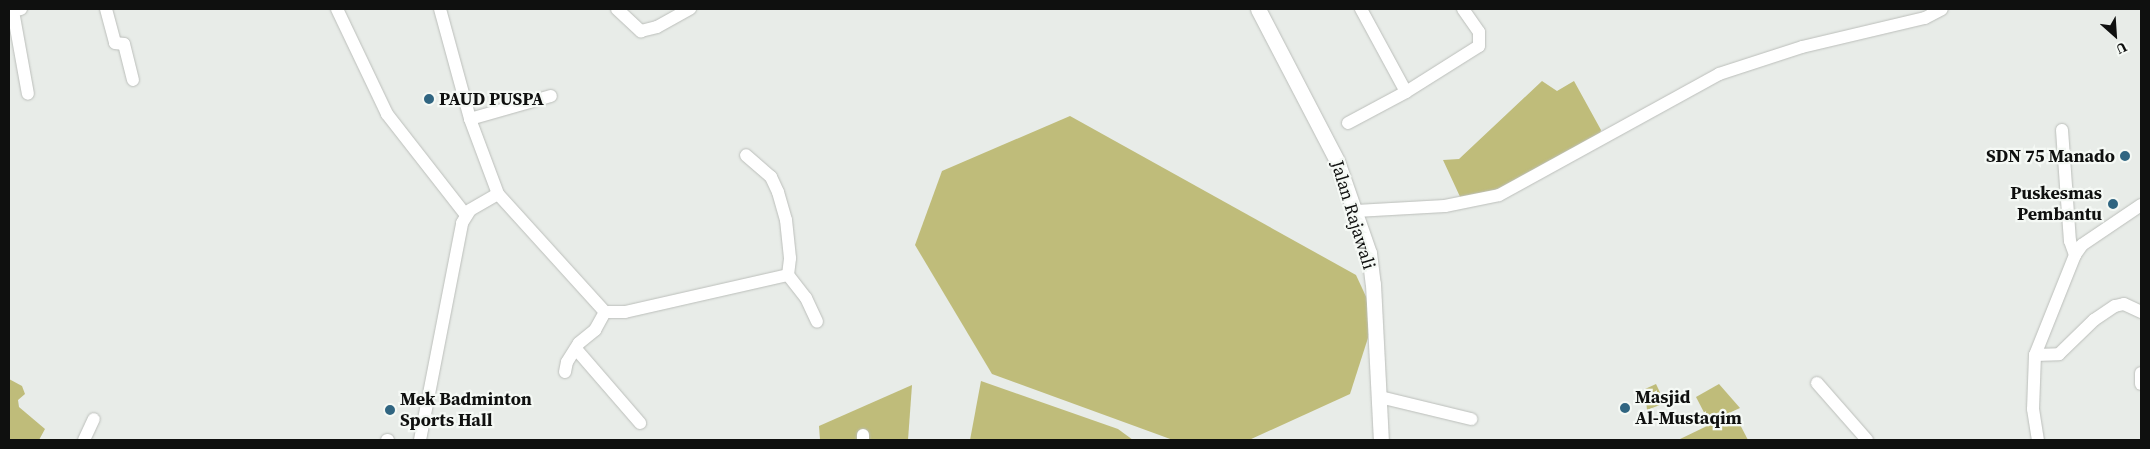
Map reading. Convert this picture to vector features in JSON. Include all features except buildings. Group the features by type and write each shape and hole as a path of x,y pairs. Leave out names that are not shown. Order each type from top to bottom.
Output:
{"street":[{"path":"106,9 115,43 124,44 133,80"},
{"path":"337,9 387,114 465,214"},
{"path":"440,9 470,119 498,194 605,312 625,312 788,276"},
{"path":"617,9 641,31 657,27 690,9"},
{"name":"Jalan Rajawali","path":"1258,9 1326,137 1356,211 1368,254 1373,284 1381,440"},
{"path":"1361,9 1406,92"},
{"path":"1348,123 1406,92 1479,46 1479,32 1463,9"},
{"path":"1356,211 1445,206 1499,195 1719,74 1802,47 1925,18 1942,9"},
{"path":"17,10 28,94"},
{"path":"470,119 551,96"},
{"path":"2062,130 2070,240 2075,255"},
{"path":"746,155 771,177 778,192 786,220 790,258 788,276 806,298 817,322"},
{"path":"420,440 465,214 498,194"},
{"path":"2038,440 2033,409 2035,355 2075,255 2082,245 2141,206"},
{"path":"2035,355 2059,354 2094,320 2116,306 2124,304 2141,312"},
{"path":"565,372 576,349 599,325 605,312"},
{"path":"576,349 640,422"},
{"path":"2141,373 2141,384"},
{"path":"1817,383 1868,440"},
{"path":"1380,397 1471,419"},
{"path":"84,440 94,419"}],"shaded area":[{"path":"1542,81 1557,91 1574,81 1601,130 1599,137 1499,192 1462,201 1443,160 1459,159"},
{"path":"1070,116 1356,275 1375,316 1350,394 1249,440 1173,440 992,374 915,245 942,171"},
{"path":"9,379 22,386 25,394 18,400 19,407 45,429 39,440 9,440"},
{"path":"981,381 1118,429 1133,440 970,440"},
{"path":"1656,384 1665,403 1647,410 1645,389"},
{"path":"1719,384 1740,408 1709,422 1696,397"},
{"path":"912,385 908,440 820,440 819,426"},
{"path":"1734,413 1748,440 1678,440"}],"place":[{"name":"PAUD PUSPA","path":"429,99"},
{"name":"SDN 75 Manado","path":"2125,156"},
{"name":"Puskesmas Pembantu","path":"2113,204"},
{"name":"Masjid Al-Mustaqim","path":"1625,408"},
{"name":"Mek Badminton Sports Hall","path":"390,410"}]}
